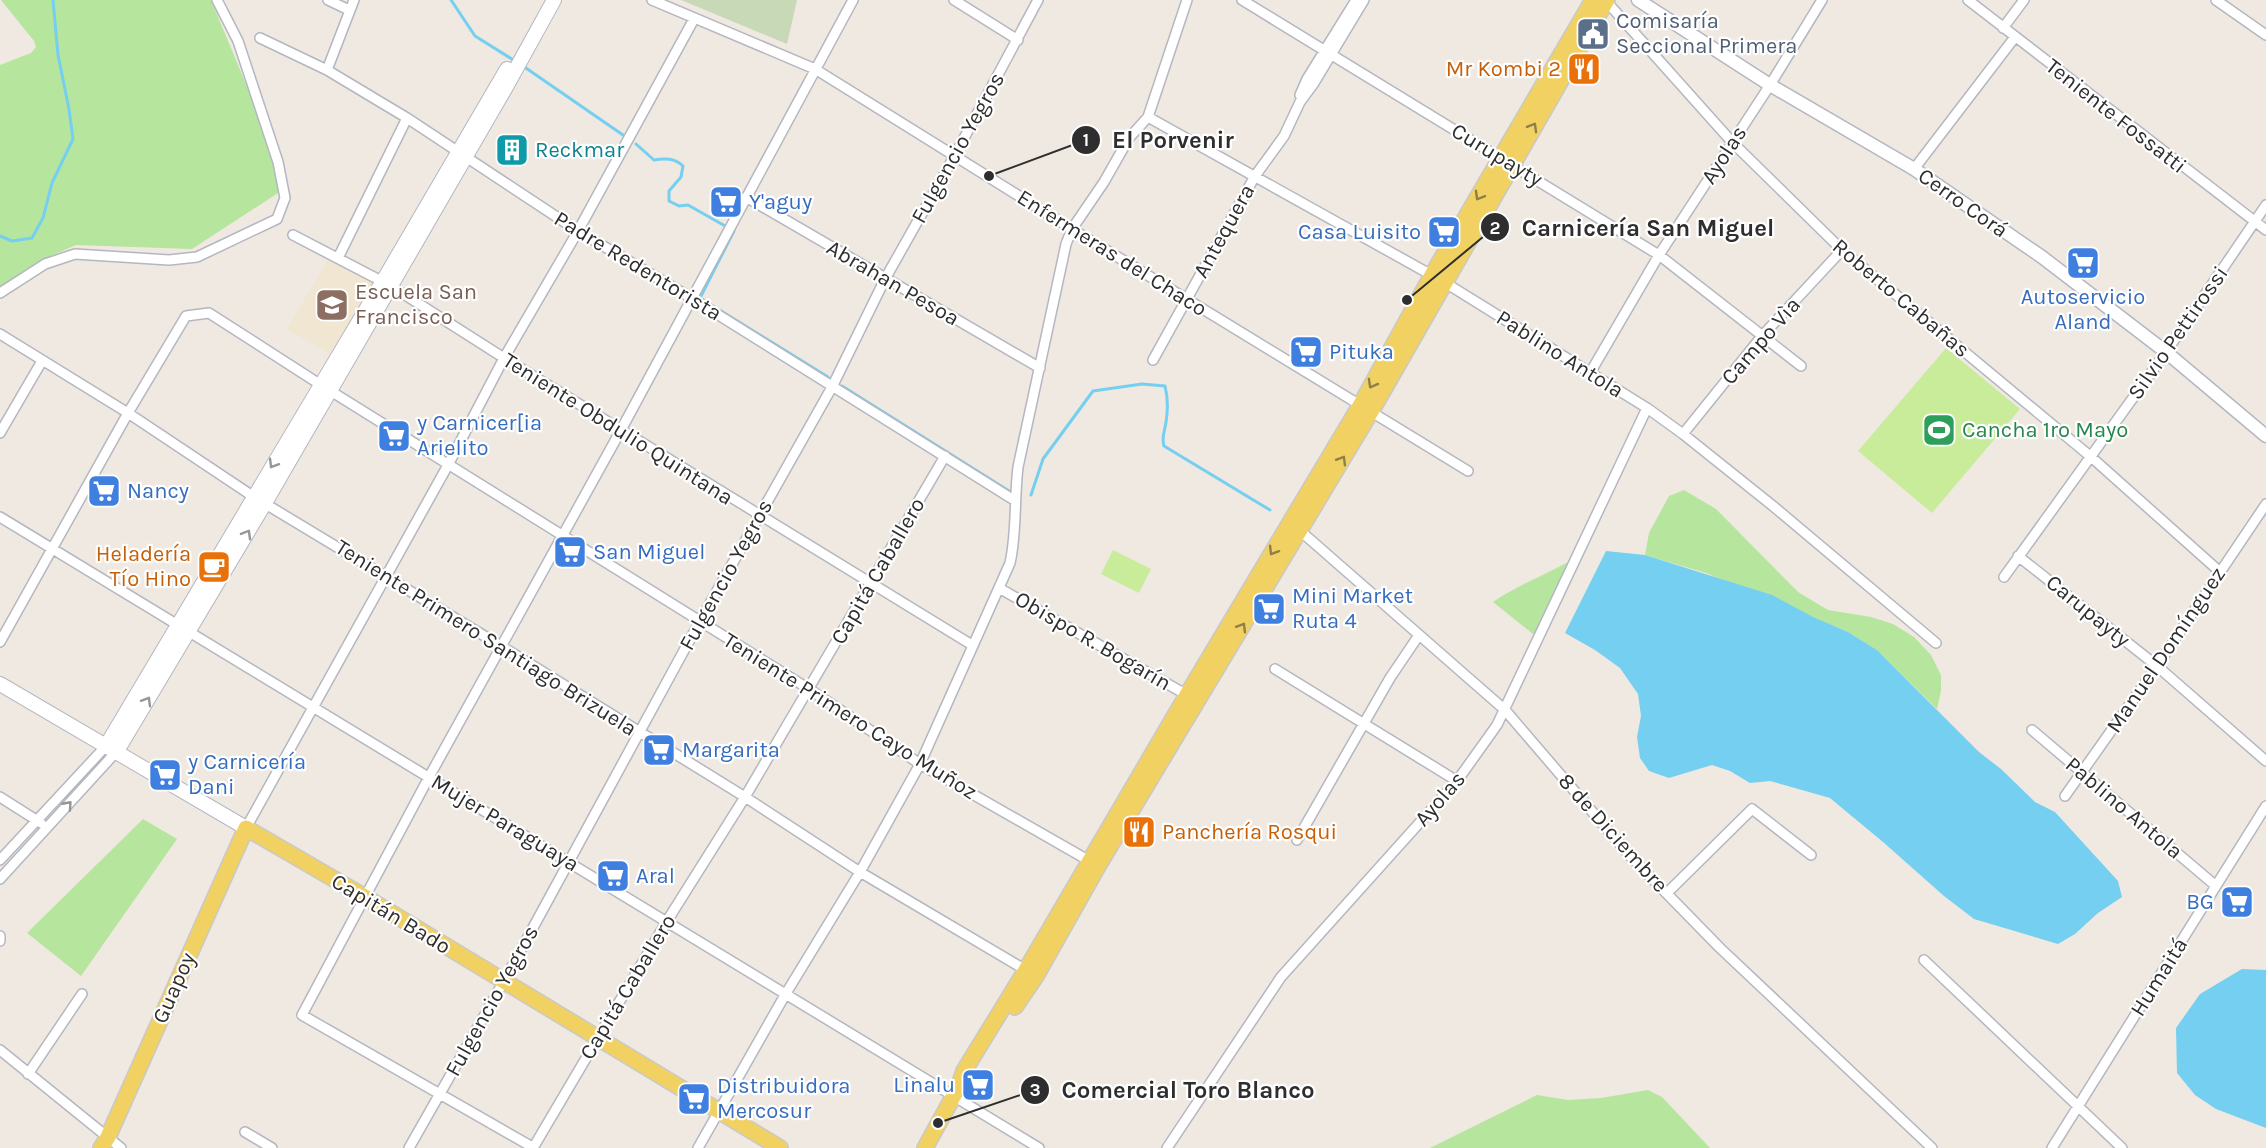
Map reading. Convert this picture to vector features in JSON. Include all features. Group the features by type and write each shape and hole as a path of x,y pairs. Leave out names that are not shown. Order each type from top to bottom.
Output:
{"main road":[{"path":"111,748 387,284 510,71 544,0"},
{"path":"524,45 554,0"},
{"path":"925,1148 955,1092 969,1075 1031,973 1366,407 1438,278 1602,0"},
{"path":"1094,864 1187,695 1295,527"},
{"name":"Capitán Bado","path":"0,684 364,897 780,1148"},
{"name":"Guapoy","path":"104,1142 246,828"}],"street":[{"path":"0,292 45,264 75,254 169,260 197,258 277,219 285,198 278,162 238,41 217,0"},
{"path":"328,0 349,10"},
{"path":"327,70 354,0"},
{"name":"Enfermeras del Chaco","path":"652,0 815,69 1468,471"},
{"path":"534,1148 302,1015 429,777 693,299 853,0"},
{"path":"954,0 1018,40"},
{"name":"Fulgencio Yegros","path":"409,1148 504,981 700,621 832,387 885,279 1038,0"},
{"path":"698,1148 785,995 860,872 920,764 1010,563 1015,541 1014,500 1018,467 1066,244 1072,229 1104,182 1129,138 1148,117 1187,0"},
{"name":"Curupayty","path":"1242,0 1659,255 1801,366"},
{"path":"1328,53 1356,0"},
{"path":"1328,53 1364,0"},
{"name":"Roberto Cabañas","path":"1602,0 1732,142 1842,250 2090,456 2219,571"},
{"name":"Cerro Corá","path":"1638,0 1770,85 1914,169 2042,257 2166,352 2266,436"},
{"name":"Ayolas","path":"1590,373 1659,255 1770,85 1822,0"},
{"name":"Teniente Fossatti","path":"1968,0 2266,230"},
{"path":"2003,28 2024,0"},
{"path":"2216,0 2266,35"},
{"path":"246,828 448,465 504,358 578,231 694,19"},
{"path":"1914,169 2015,37"},
{"name":"Padre Redentorista","path":"260,38 327,70 407,118 578,231 693,299 1014,500"},
{"name":"Antequera","path":"1153,360 1255,176 1284,136 1303,88 1328,53"},
{"name":"Pablino Antola","path":"1148,117 1438,278 1647,408 1773,506 1936,643"},
{"path":"338,258 407,118"},
{"name":"Abrahan Pesoa","path":"746,197 1040,368"},
{"name":"Silvio Pettirossi","path":"2004,577 2166,352 2266,205"},
{"name":"Teniente Obdulio Quintana","path":"293,235 387,284 759,516 972,645"},
{"name":"Campo Vìa","path":"1683,434 1762,336 1842,250"},
{"name":"Teniente Primero Cayo Muñoz","path":"128,413 186,316 209,313 448,465 809,689 920,764 1094,864"},
{"name":"Teniente Primero Santiago Brizuela","path":"0,334 128,413 259,500 745,797 860,872 1031,973"},
{"path":"0,433 42,362"},
{"name":"Ayolas","path":"1167,1148 1281,977 1457,781 1497,725 1647,408"},
{"path":"0,642 128,413"},
{"name":"Capitá Caballero","path":"534,1148 596,1038 745,797 945,456"},
{"name":"Manuel Domínguez","path":"2065,796 2157,666 2266,504"},
{"name":"Mujer Paraguaya","path":"0,517 667,921 785,995 955,1092 1040,1148"},
{"name":"8 de Diciembre","path":"1295,527 1505,710 1632,857 1720,948 1932,1148"},
{"name":"Carupayty","path":"2018,556 2157,666 2266,761"},
{"name":"Obispo R. Bogarín","path":"999,588 1187,695"},
{"path":"1297,840 1390,678 1419,635"},
{"path":"1275,669 1457,781"},
{"name":"Pablino Antola","path":"2032,730 2216,886"},
{"path":"0,860 111,748"},
{"path":"0,879 47,828 111,748"},
{"path":"0,797 47,828"},
{"name":"Humaitá","path":"2052,1148 2266,806"},
{"path":"1667,893 1752,808 1811,855"},
{"path":"1924,960 2122,1148"},
{"path":"28,1074 82,993"},
{"path":"0,1050 104,1142 121,1148"},
{"path":"245,1132 272,1148"}],"shaded area":[{"name":"Escuela San Francisco","path":"331,255 377,281 333,356 287,329"}],"green space":[{"path":"1,0 211,0 278,161 278,193 192,249 76,245 51,256 0,288 0,65 31,53 36,47 34,41"},
{"path":"681,0 797,0 787,44"},
{"name":"Cancha 1ro Mayo","path":"1946,348 2020,409 1932,513 1858,451"},
{"path":"1684,490 1716,509 1798,592 1828,610 1871,617 1893,624 1914,637 1931,655 1941,675 1941,691 1937,709 1877,650 1848,632 1706,573 1645,555 1649,533 1669,496"},
{"path":"1113,550 1151,569 1139,593 1101,574"},
{"path":"1574,559 1538,638 1493,602 1512,590"},
{"path":"143,819 177,839 81,976 27,933"},
{"path":"1648,1090 1662,1097 1710,1148 1430,1148 1537,1095 1568,1100 1601,1098"}],"water":[{"path":"1606,551 1645,555 1772,595 1813,617 1848,632 1877,650 1979,752 2001,769 2035,802 2055,812 2118,881 2122,897 2098,913 2075,934 2058,944 1974,919 1830,798 1770,781 1750,783 1730,771 1712,765 1669,778 1649,771 1640,758 1637,737 1641,716 1638,694 1620,668 1565,633"},
{"path":"2242,969 2266,970 2266,1128 2216,1109 2195,1095 2177,1073 2176,1028 2200,994"}],"waterway":[{"path":"0,236 12,241 32,238 43,218 52,183 73,139 58,55 53,0"},
{"path":"451,0 475,36 515,61"},
{"path":"523,66 623,135"},
{"path":"636,144 654,160 670,159 683,166 681,177 669,191 669,201 679,206 688,205 734,231 700,298 828,377"},
{"path":"1031,495 1043,459 1093,391 1142,384 1165,386 1167,408 1164,446 1270,510"},
{"path":"842,386 1009,491"}],"place":[{"name":"Comisaría Seccional Primera","path":"1593,34"},
{"name":"Mr Kombi 2","path":"1584,69"},
{"name":"Reckmar","path":"512,150"},
{"name":"El Porvenir","path":"989,176"},
{"name":"Y'aguy","path":"726,202"},
{"name":"Casa Luisito","path":"1444,232"},
{"name":"Autoservicio Aland","path":"2083,263"},
{"name":"Carnicería San Miguel","path":"1407,300"},
{"name":"Escuela San Francisco","path":"332,305"},
{"name":"Pituka","path":"1306,352"},
{"name":"Cancha 1ro Mayo","path":"1939,430"},
{"name":"y Carnicer[ia Arielito","path":"394,436"},
{"name":"Nancy","path":"104,491"},
{"name":"San Miguel","path":"570,552"},
{"name":"Heladería Tío Hino","path":"214,567"},
{"name":"Mini Market Ruta 4","path":"1269,609"},
{"name":"Margarita","path":"659,750"},
{"name":"y Carnicería Dani","path":"165,775"},
{"name":"Panchería Rosqui","path":"1139,832"},
{"name":"Aral","path":"613,876"},
{"name":"BG","path":"2237,902"},
{"name":"Linalu","path":"978,1085"},
{"name":"Distribuidora Mercosur","path":"694,1099"},
{"name":"Comercial Toro Blanco","path":"938,1123"}]}
